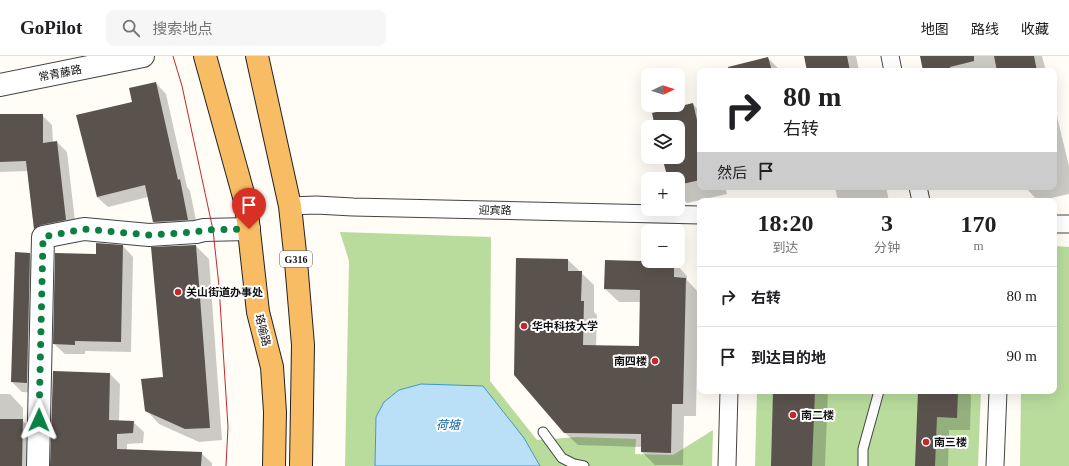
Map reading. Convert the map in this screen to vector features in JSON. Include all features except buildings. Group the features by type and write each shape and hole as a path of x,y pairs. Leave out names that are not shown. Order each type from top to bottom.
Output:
{"highway":[{"name":"珞喻路","path":"205,56 246,204 258,312 272,367 275,412 274,466"},
{"name":"G316","path":"257,56 279,150 290,206 302,345 301,466"}],"street":[{"name":"常青藤路","path":"0,85 143,56"},
{"path":"890,56 892,68"},
{"name":"迎宾路","path":"290,206 316,205 697,215"},
{"path":"1057,224 1069,224"},
{"path":"38,466 35,238 84,229 149,235 196,232 204,230 249,229"},
{"path":"727,466 729,394"},
{"path":"995,466 998,394"}],"lane":[{"path":"863,466 863,449 878,394"},
{"path":"543,432 562,458 574,464 584,466"}],"green space":[{"path":"340,232 491,237 490,381 537,440 577,437 636,439 635,454 673,455 713,430 712,466 540,466 524,438 399,390 384,402 376,417 375,466 345,466 349,261"},
{"path":"1057,246 1069,247 1069,466 1020,466 1021,394 1057,394"},
{"path":"757,394 981,394 978,466 755,466"}],"water":[{"name":"荷塘","path":"421,384 483,386 524,438 540,466 375,466 376,417 384,402 399,390"}],"tram line":[{"path":"173,56 182,86 213,230 219,286 228,427 226,466"}],"place":[{"name":"关山街道办事处","path":"178,292"},
{"name":"华中科技大学","path":"524,326"},
{"name":"南四楼","path":"655,361"},
{"name":"南二楼","path":"793,415"},
{"name":"南三楼","path":"926,442"}],"route":[{"path":"39,420 43,237 84,229 149,235 196,232 204,230 249,229"}]}
